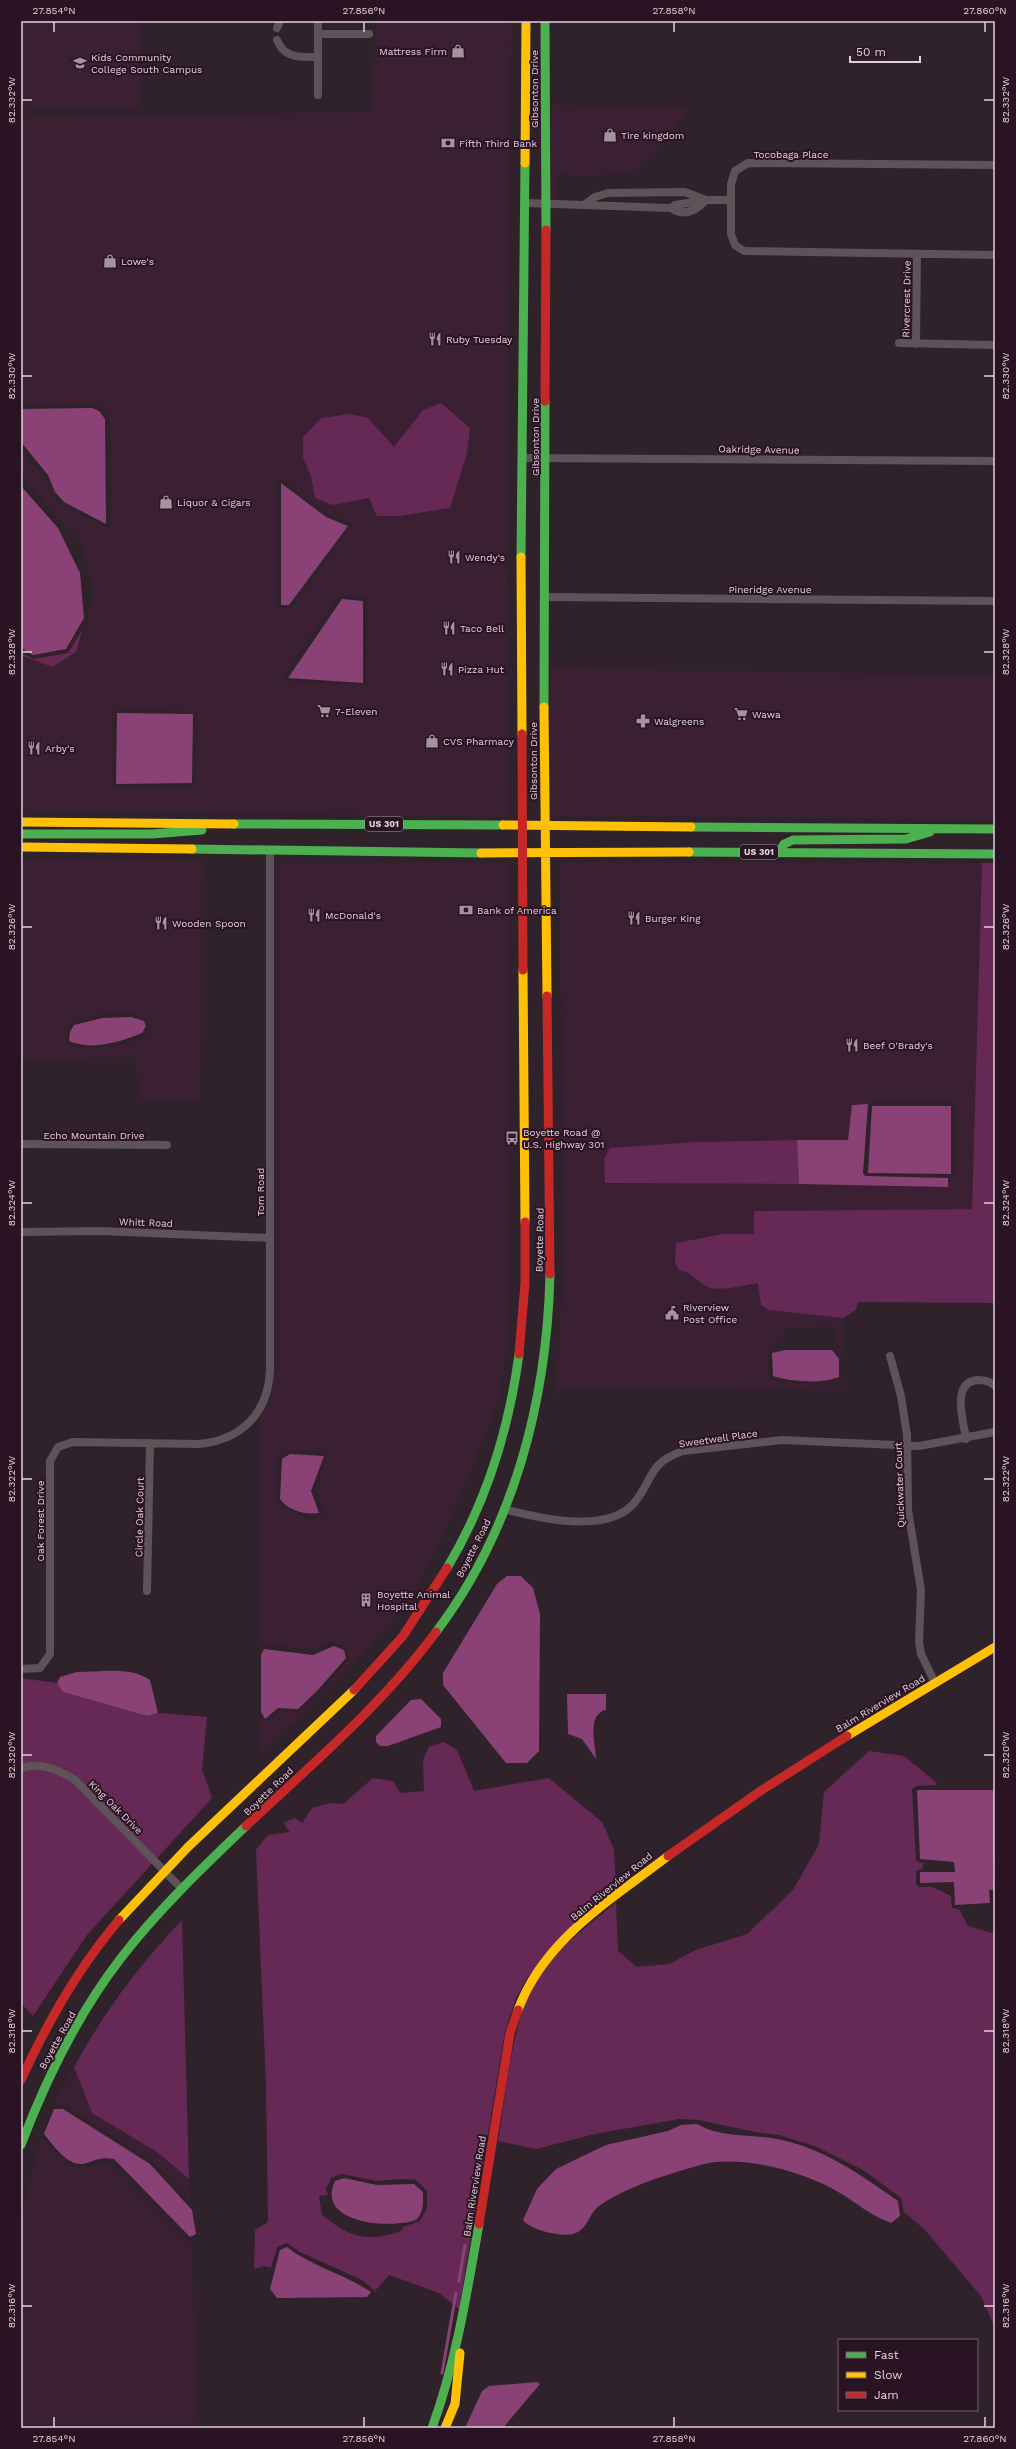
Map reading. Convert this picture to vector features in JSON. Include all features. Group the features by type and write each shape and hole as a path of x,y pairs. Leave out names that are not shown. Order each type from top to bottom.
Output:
{"main road":[{"name":"Gibsonton Drive","path":"521,825 526,21"},
{"name":"Gibsonton Drive","path":"545,21 546,854"},
{"name":"US 301","path":"21,822 995,829"},
{"path":"21,834 152,834 197,831 223,823"},
{"name":"Boyette Road","path":"21,2080 48,2026 75,1982 132,1905 164,1872 334,1709 398,1641 449,1568 473,1520 495,1462 512,1401 524,1310 521,825"},
{"path":"780,851 784,844 793,840 906,839 938,828"},
{"name":"US 301","path":"21,847 270,852 546,854 780,851 995,854"},
{"name":"Boyette Road","path":"22,2142 39,2097 83,2015 138,1937 182,1889 350,1728 400,1675 432,1638 465,1589 504,1509 522,1460 538,1399 549,1318 550,1180 546,854"},
{"name":"Balm Riverview Road","path":"445,2428 456,2396 466,2302 512,2026 521,2000 543,1961 568,1935 680,1845 769,1784 995,1647"},
{"name":"Balm Riverview Road","path":"432,2428 445,2393 466,2302"}],"street":[{"path":"318,21 318,95"},
{"path":"318,34 369,34"},
{"path":"277,40 281,50 292,56 318,57"},
{"name":"Tocobaga Place","path":"995,165 748,163 738,168 733,175 731,200 732,240 744,251 995,255"},
{"path":"585,204 595,197 608,193 685,192 706,200 731,200"},
{"path":"526,203 671,208 678,212 690,212 696,210 706,200"},
{"name":"Rivercrest Drive","path":"916,344 917,254"},
{"name":"Rivercrest Drive","path":"899,343 995,345"},
{"name":"Oakridge Avenue","path":"523,458 995,461"},
{"name":"Pineridge Avenue","path":"545,597 995,601"},
{"name":"Tom Road","path":"150,1443 199,1444 222,1440 239,1431 258,1411 265,1398 269,1376 270,852"},
{"name":"Echo Mountain Drive","path":"21,1144 167,1145"},
{"name":"Whitt Road","path":"21,1232 102,1231 270,1238"},
{"name":"Quickwater Court","path":"890,1356 904,1410 908,1447 908,1510 921,1590 919,1642 921,1654 935,1683"},
{"path":"966,1439 961,1398 962,1388 970,1382 980,1380 995,1386"},
{"name":"Sweetwell Place","path":"504,1509 548,1518 575,1521 606,1520 629,1508 636,1501 650,1473 659,1463 670,1456 683,1451 782,1440 908,1447 966,1439 995,1432"},
{"name":"Oak Forest Drive","path":"21,1668 40,1668 50,1654 50,1461 58,1447 73,1442 150,1443"},
{"name":"Circle Oak Court","path":"147,1591 150,1443"},
{"name":"King Oak Drive","path":"21,1768 45,1766 60,1770 75,1780 182,1889"}],"shaded area":[{"name":"Kids Community College South Campus","path":"21,21 139,21 139,109 21,106"},
{"path":"376,21 511,21 506,583 509,817 21,810 21,655 52,667 76,652 89,619 88,612 95,593 80,539 59,520 26,480 21,471 21,449 44,477 51,494 61,505 107,528 110,525 111,518 111,431 109,418 103,409 95,404 21,405 21,118 372,112","holes":["441,403 470,428 377,516 369,498 315,498 311,476 303,458 368,418 394,448 423,410","280,479 284,480 328,514 350,522 353,525 293,607 282,609 277,605 276,483","342,595 363,596 367,601 366,685 285,681 284,675 338,597","117,709 196,711 198,714 195,787 137,789 113,787 112,713"]},
{"path":"551,105 690,109 634,173 572,176 560,173 557,177 557,200 551,200"},
{"path":"441,403 470,428 467,453 450,508 399,516 377,516 369,498 333,505 315,498 311,476 303,458 303,437 321,418 350,414 368,418 394,447 423,410"},
{"path":"92,408 99,411 105,419 106,524 64,502 55,492 48,475 21,442 21,409"},
{"path":"281,483 326,517 348,526 289,605 281,605"},
{"path":"21,486 58,528 80,573 84,618 66,649 33,655 21,648"},
{"path":"342,599 363,601 363,683 288,678"},
{"path":"83,629 76,652 52,667 21,655 21,653 34,659 68,653"},
{"path":"550,668 995,676 995,820 550,815"},
{"path":"117,713 193,714 192,783 116,784"},
{"path":"137,858 202,862 200,1099 139,1100 136,1057 21,1060 21,861","holes":["131,1013 149,1020 150,1026 146,1036 126,1044 98,1049 75,1048 65,1043 66,1030 73,1021 101,1014"]},
{"path":"275,862 510,863 510,1322 501,1388 493,1416 443,1536 423,1573 388,1626 309,1709 259,1753 259,1718 265,1723 280,1712 300,1712 321,1694 350,1658 347,1647 334,1641 312,1650 277,1645 262,1645 259,1649 259,1418 272,1394 275,1370","holes":["289,1450 324,1452 328,1455 316,1491 324,1513 320,1517 306,1519 281,1506 276,1501 277,1459"]},
{"path":"560,862 982,863 972,1209 754,1211 754,1234 722,1234 692,1238 689,1272 696,1279 710,1288 759,1283 761,1305 769,1310 843,1318 842,1356 838,1350 836,1326 786,1328 773,1348 767,1352 768,1377 771,1380 782,1383 836,1386 842,1380 842,1389 564,1388 560,1390 558,1396 556,1396 564,1263","holes":["949,1101 955,1106 955,1174 953,1178 948,1178 947,1187 842,1184 605,1183 610,1148 696,1142 848,1140 852,1105 868,1104 872,1102"]},
{"path":"982,863 995,863 995,1303 860,1302 857,1304 856,1310 843,1318 769,1310 761,1305 758,1283 719,1289 708,1287 694,1277 679,1270 675,1262 676,1243 722,1234 754,1234 754,1211 972,1209"},
{"path":"131,1017 144,1021 146,1026 142,1033 106,1044 87,1045 69,1041 70,1032 74,1025 102,1018"},
{"path":"868,1104 863,1173 865,1176 948,1178 948,1187 799,1184 797,1140 848,1140 852,1105"},
{"path":"872,1106 951,1106 951,1174 868,1173"},
{"path":"797,1140 799,1184 605,1183 604,1159 610,1148 696,1142"},
{"path":"785,1350 832,1350 839,1359 839,1377 823,1381 806,1381 789,1380 773,1376 772,1353"},
{"path":"290,1454 324,1456 311,1491 319,1513 303,1513 288,1507 280,1499 282,1459"},
{"path":"507,1576 521,1576 533,1588 540,1614 539,1751 527,1763 506,1763 443,1685 443,1673 497,1584"},
{"path":"334,1646 344,1650 346,1658 317,1691 298,1709 278,1708 265,1719 261,1712 261,1655 264,1649 313,1655"},
{"path":"124,1671 134,1673 150,1680 158,1713 147,1716 63,1692 57,1683 60,1677 77,1672"},
{"path":"21,1678 57,1683 63,1692 147,1716 158,1713 207,1717 202,1769 212,1798 87,1935 33,2016 21,2003"},
{"path":"567,1694 606,1694 606,1710 600,1713 594,1724 596,1759 582,1739 568,1734"},
{"path":"421,1699 441,1719 441,1727 388,1746 380,1746 376,1742 376,1736 411,1700"},
{"path":"444,1742 457,1750 474,1791 549,1778 602,1822 614,1849 616,1890 527,1978 516,1998 505,2031 459,2309 439,2293 389,2275 375,2291 362,2280 300,2252 287,2243 277,2247 271,2268 264,2266 254,2269 255,2230 268,2222 266,2086 256,1850 268,1835 290,1832 283,1823 295,1818 302,1823 312,1808 331,1803 343,1804 373,1778 393,1781 400,1793 424,1791 423,1760 429,1747","holes":["342,2174 377,2181 403,2179 416,2180 427,2191 427,2208 420,2221 403,2227 401,2231 389,2235 368,2237 350,2233 322,2215 319,2196 328,2195 326,2189 331,2178"]},
{"path":"869,1751 904,1756 937,1783 936,1785 917,1786 912,1789 916,1859 917,1862 923,1863 923,1868 916,1871 916,1884 919,1887 933,1887 951,1896 952,1908 959,1909 968,1926 995,1934 995,2328 981,2296 924,2229 904,2212 901,2198 863,2170 817,2147 779,2135 755,2132 698,2120 679,2119 595,2134 536,2149 498,2141 508,2072 519,2025 526,2002 548,1963 572,1939 616,1902 618,1951 637,1967 669,1964 696,1950 747,1934 793,1890 819,1844 824,1792"},
{"path":"917,1790 995,1790 995,1861 993,1861 994,1890 989,1890 990,1903 955,1905 954,1882 920,1883 920,1872 955,1872 954,1862 920,1859"},
{"path":"182,1920 189,2179 157,2152 92,2113 74,2067 110,2008 123,1990 151,1954"},
{"path":"74,2067 92,2113 157,2152 189,2179 190,2201 152,2161 66,2106 54,2105"},
{"path":"54,2109 63,2109 150,2164 192,2210 196,2234 190,2237 114,2159 100,2159 80,2164 68,2160 62,2155 44,2134"},
{"path":"697,2124 716,2132 767,2137 810,2148 840,2163 870,2181 898,2201 900,2216 891,2223 871,2213 825,2185 790,2172 752,2163 716,2162 700,2165 661,2177 610,2199 596,2209 582,2229 573,2234 554,2234 546,2232 532,2227 523,2220 537,2189 556,2169 606,2145 668,2131 681,2125"},
{"path":"41,2137 63,2162 74,2168 87,2167 100,2162 111,2163 186,2240 191,2241 199,2428 21,2428 21,2217"},
{"path":"344,2178 377,2185 414,2184 423,2192 423,2206 421,2213 417,2219 406,2223 376,2223 351,2217 341,2212 334,2204 332,2194 335,2181"},
{"path":"287,2247 307,2260 350,2280 371,2292 367,2297 277,2298 270,2289 280,2250"},
{"path":"537,2382 540,2384 503,2428 465,2428 482,2391 489,2386"}],"waterway":[{"path":"459,2281 465,2245"},
{"path":"442,2373 456,2293"}],"traffic: fast":[{"path":"545,21 546,230"},
{"path":"521,557 525,163"},
{"path":"544,707 545,401"},
{"path":"234,824 503,825"},
{"path":"691,827 995,829"},
{"path":"21,834 152,834 202,830"},
{"path":"780,851 784,844 793,840 906,839 930,832"},
{"path":"192,849 481,853"},
{"path":"689,852 995,854"},
{"path":"436,1632 463,1592 486,1550 506,1507 521,1462 533,1416 542,1369 550,1274"},
{"path":"447,1568 473,1518 494,1465 509,1410 519,1354"},
{"path":"21,2145 41,2096 64,2048 90,2002 105,1980 135,1940 165,1906 246,1826"},
{"path":"432,2428 448,2378 454,2353 479,2224"}],"traffic: slow":[{"path":"525,163 526,21"},
{"path":"521,557 522,734"},
{"path":"544,707 547,996"},
{"path":"21,822 234,824"},
{"path":"503,825 691,827"},
{"path":"21,847 192,849"},
{"path":"481,853 689,852"},
{"path":"523,970 525,1222"},
{"path":"847,1736 995,1647"},
{"path":"119,1920 188,1847 354,1690"},
{"path":"518,2010 530,1985 544,1962 562,1942 602,1905 668,1856"},
{"path":"445,2428 455,2404 460,2353"}],"traffic: jam":[{"path":"545,401 546,230"},
{"path":"522,734 523,970"},
{"path":"547,996 550,1274"},
{"path":"519,1354 525,1283 525,1222"},
{"path":"354,1690 403,1636 447,1568"},
{"path":"246,1826 321,1757 370,1709 415,1659 436,1632"},
{"path":"668,1856 762,1790 847,1736"},
{"path":"21,2080 64,1997 90,1957 119,1920"},
{"path":"479,2224 510,2033 518,2010"}],"place":[{"name":"Mattress Firm","path":"458,51"},
{"name":"Kids Community College South Campus","path":"80,63"},
{"name":"Tire kingdom","path":"610,135"},
{"name":"Fifth Third Bank","path":"448,143"},
{"name":"Lowe's","path":"110,261"},
{"name":"Ruby Tuesday","path":"435,339"},
{"name":"Liquor & Cigars","path":"166,502"},
{"name":"Wendy's","path":"454,557"},
{"name":"Taco Bell","path":"449,628"},
{"name":"Pizza Hut","path":"447,669"},
{"name":"7-Eleven","path":"324,711"},
{"name":"Wawa","path":"741,714"},
{"name":"Walgreens","path":"643,721"},
{"name":"CVS Pharmacy","path":"432,741"},
{"name":"Arby's","path":"34,748"},
{"name":"Bank of America","path":"466,910"},
{"name":"McDonald's","path":"314,915"},
{"name":"Burger King","path":"634,918"},
{"name":"Wooden Spoon","path":"161,923"},
{"name":"Beef O'Brady's","path":"852,1045"},
{"name":"Boyette Road @ U.S. Highway 301","path":"512,1138"},
{"name":"Riverview Post Office","path":"672,1313"},
{"name":"Boyette Animal Hospital","path":"366,1600"}]}
